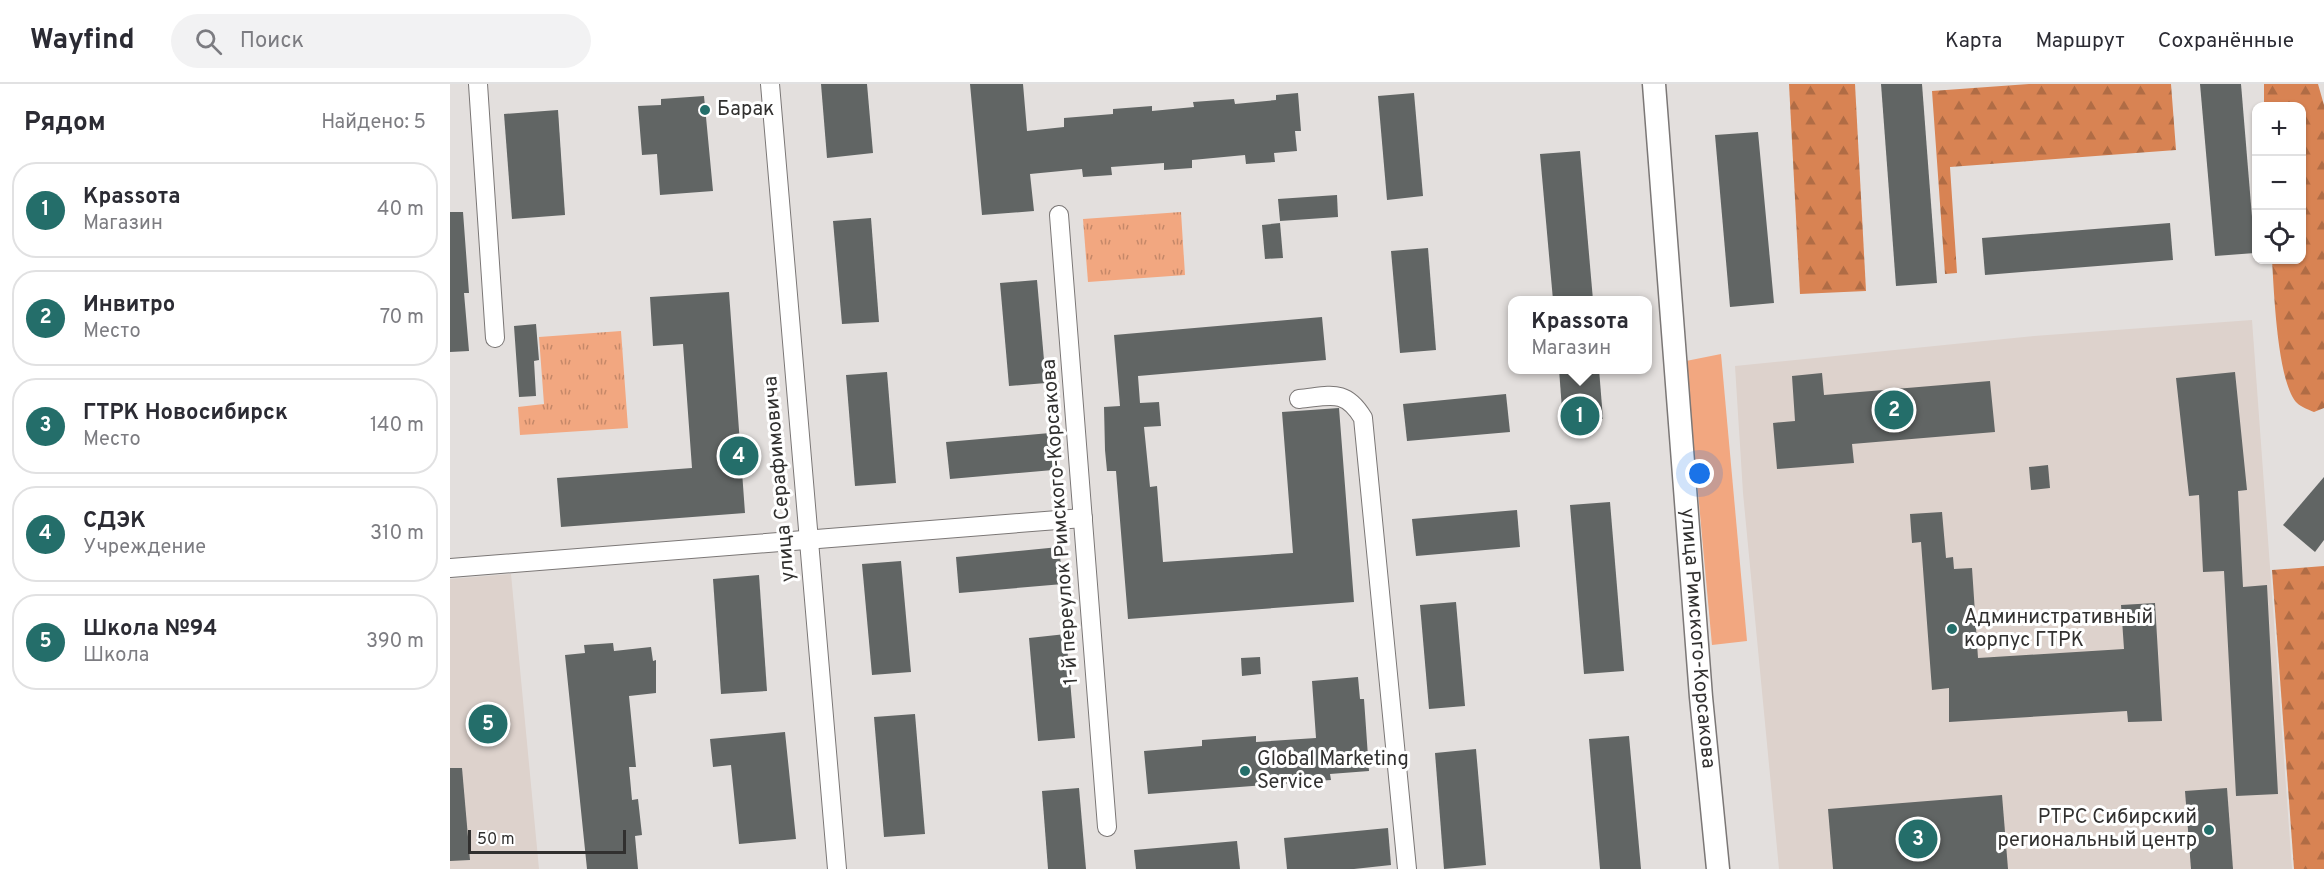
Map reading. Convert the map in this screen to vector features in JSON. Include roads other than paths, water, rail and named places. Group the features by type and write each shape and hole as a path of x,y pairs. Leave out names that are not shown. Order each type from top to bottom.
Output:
{"street":[{"path":"478,84 495,338"},
{"name":"улица Серафимовича","path":"770,84 807,541 837,869"},
{"name":"улица Римского-Корсакова","path":"1654,84 1701,697 1718,869"},
{"name":"1-й переулок Римского-Корсакова","path":"1059,215 1107,827"},
{"path":"1299,399 1336,395 1347,398 1363,418 1407,869"},
{"path":"450,568 1083,518"}],"place":[{"name":"Барак","path":"705,110"},
{"name":"Инвитро","path":"1894,410"},
{"name":"Краssота","path":"1580,416"},
{"name":"СДЭК","path":"739,456"},
{"name":"Административный корпус ГТРК","path":"1952,629"},
{"name":"Школа №94","path":"488,724"},
{"name":"Global Marketing Service","path":"1245,771"},
{"name":"РТРС Сибирский региональный центр","path":"2209,830"},
{"name":"ГТРК Новосибирск","path":"1918,839"}]}
